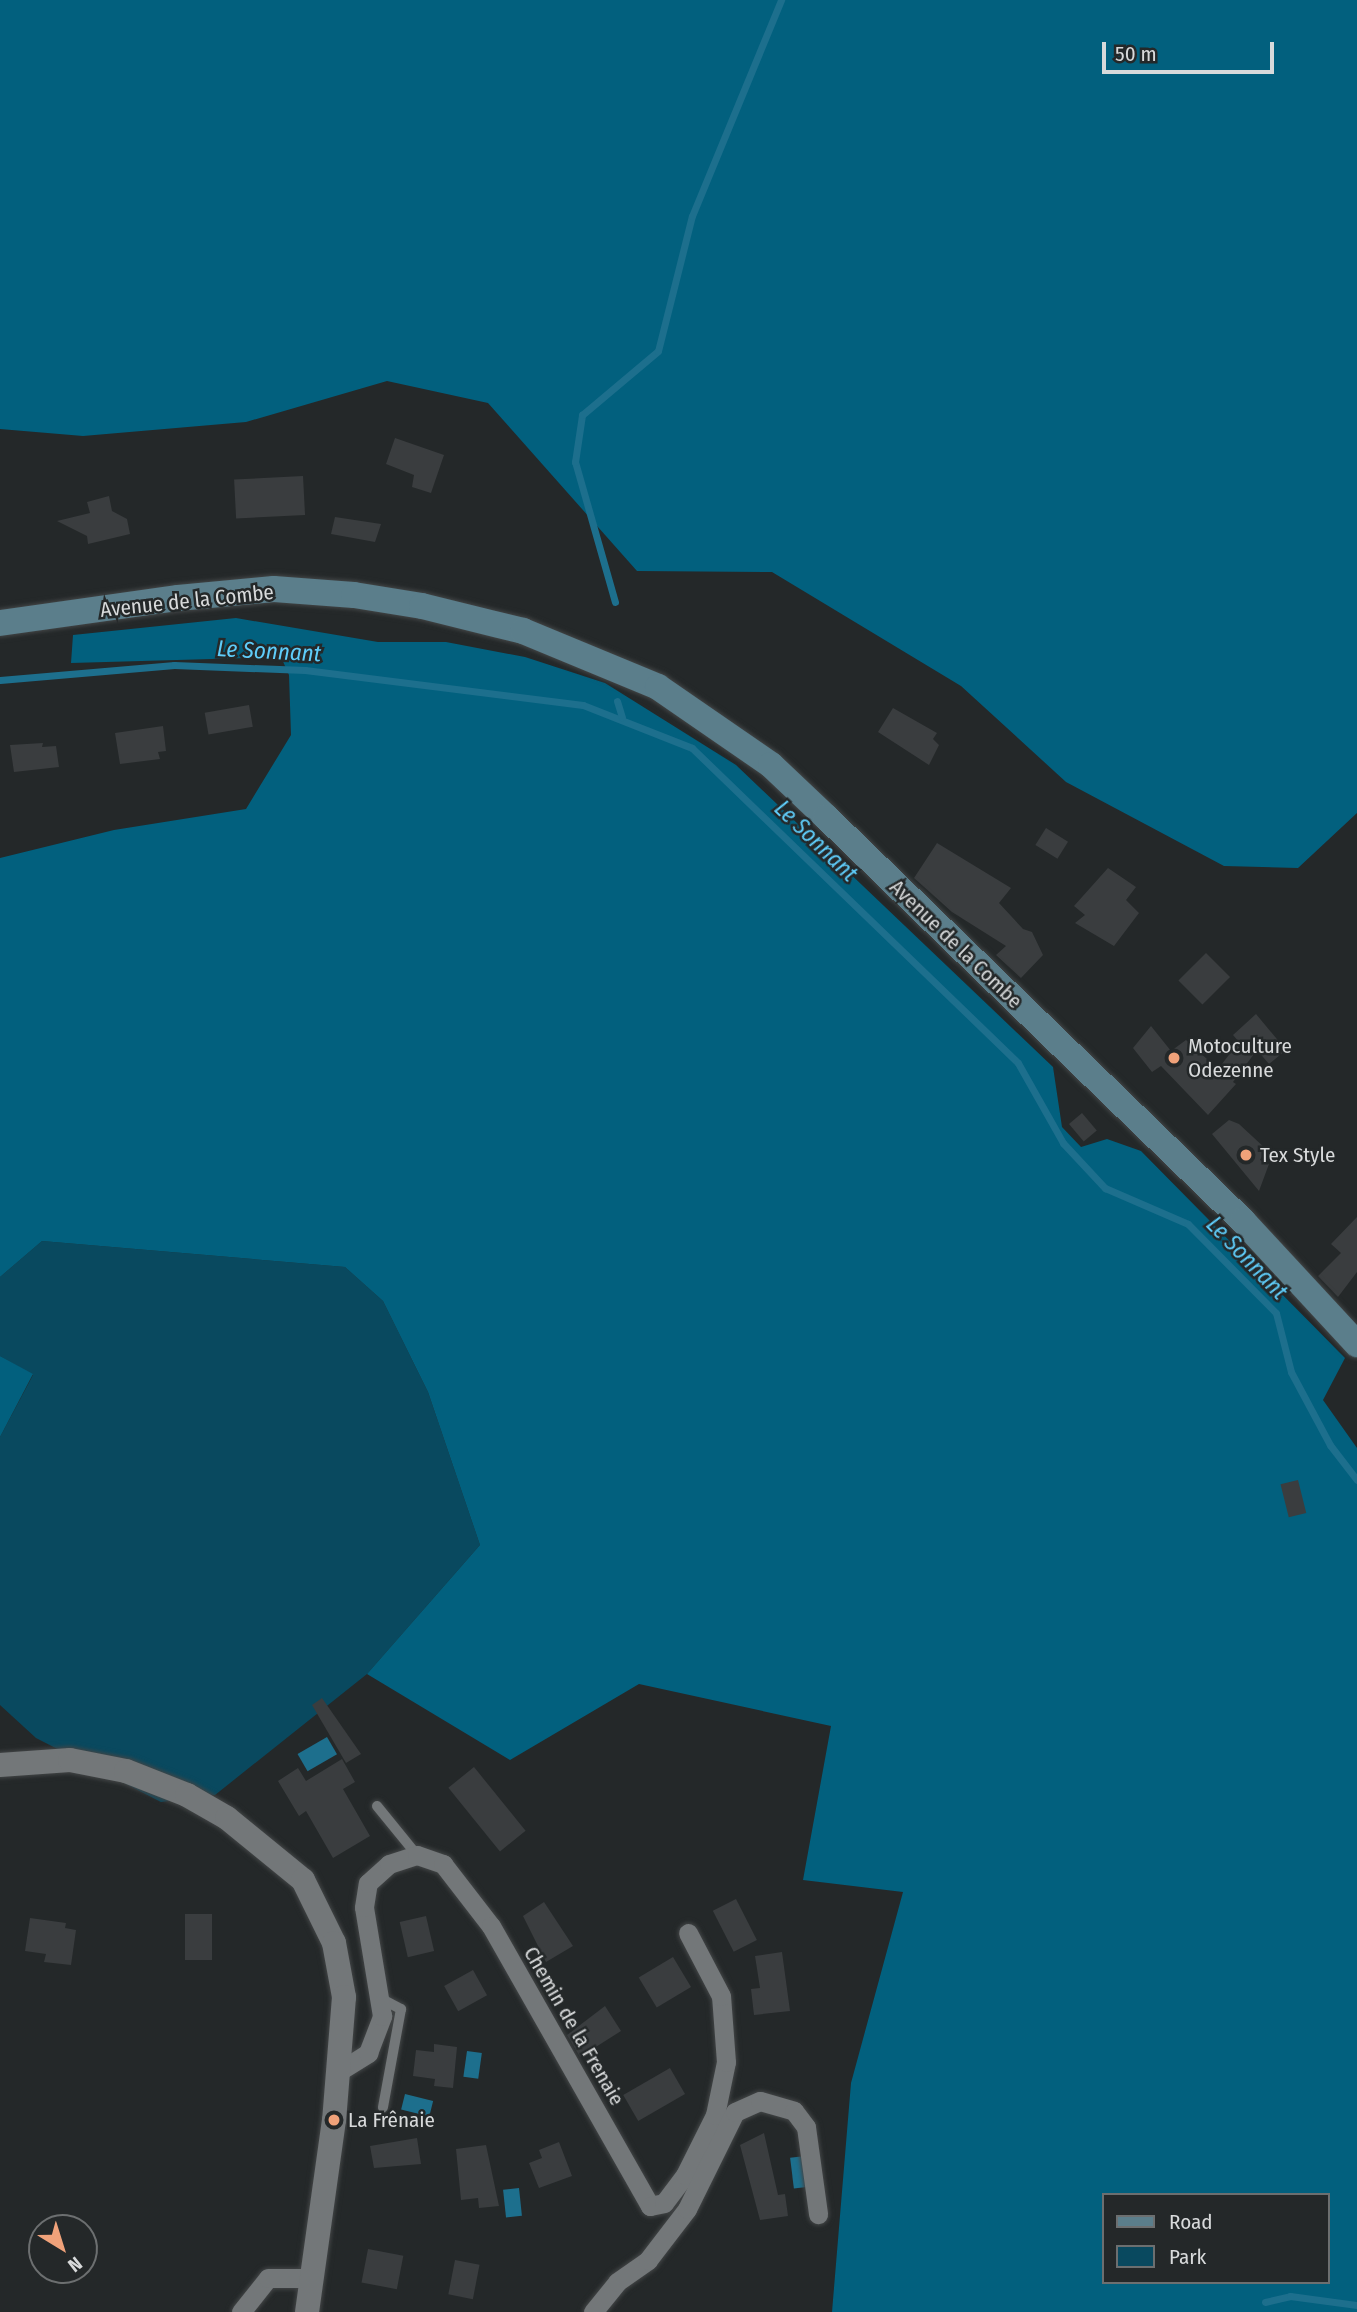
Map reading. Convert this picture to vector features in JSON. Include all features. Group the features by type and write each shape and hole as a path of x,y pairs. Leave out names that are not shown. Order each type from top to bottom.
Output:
{"main road":[{"name":"Avenue de la Combe","path":"0,623 178,597 274,590 354,596 422,606 523,631 658,687 771,765 1243,1222 1357,1344"}],"street":[{"path":"0,1765 70,1760 126,1771 187,1795 266,1845 303,1880 334,1943 344,1997 338,2072 307,2312"},
{"path":"338,2072 369,2053 380,2025 380,1998 364,1907 368,1883 388,1864 418,1856"},
{"name":"Chemin de la Frenaie","path":"418,1856 443,1864 491,1926 650,2206 664,2203 685,2175 715,2115 726,2062 721,1996 688,1933"},
{"path":"593,2312 617,2282 648,2260 687,2209 735,2112 760,2101 794,2111 806,2127 818,2214"},
{"path":"241,2312 268,2278 311,2277"}],"lane":[{"path":"377,1806 418,1856"},
{"path":"380,1998 401,2009 383,2107"}],"green space":[{"path":"42,1241 345,1267 383,1301 428,1392 480,1545 367,1674 215,1795 161,1802 36,1738 0,1705 0,1437 33,1375 0,1356 0,1277"}],"shaded area":[{"path":"0,0 1357,0 1357,813 1298,868 1224,866 1066,782 961,686 772,572 637,571 488,403 387,381 246,422 83,436 0,429"},
{"path":"236,618 378,642 446,642 525,657 605,683 736,765 1053,1067 1062,1127 1081,1147 1107,1139 1141,1151 1345,1358 1323,1400 1357,1448 1357,2312 832,2312 851,2083 903,1892 803,1880 831,1726 639,1684 510,1760 367,1674 480,1545 428,1392 383,1301 345,1267 42,1241 0,1277 0,858 114,830 246,809 291,735 289,675 281,657 71,663 73,635"},
{"path":"0,1356 33,1374 0,1437"},
{"path":"327,1737 337,1754 308,1771 298,1754"},
{"path":"467,2051 482,2053 478,2079 463,2077"},
{"path":"405,2094 433,2101 429,2117 401,2110"},
{"path":"805,2156 809,2187 794,2189 790,2158"},
{"path":"519,2188 522,2216 506,2218 503,2190"}],"building":[{"path":"395,438 444,455 431,493 412,487 414,475 386,464"},
{"path":"303,476 305,515 236,519 234,480"},
{"path":"109,496 112,511 127,519 130,534 88,544 87,536 57,521 90,513 87,502"},
{"path":"335,517 381,524 375,542 331,534"},
{"path":"249,705 253,727 209,734 205,713"},
{"path":"893,708 937,733 933,739 939,745 929,765 878,732"},
{"path":"163,726 166,751 158,752 160,759 120,764 115,733"},
{"path":"43,743 42,747 56,746 59,767 14,772 10,745"},
{"path":"1046,828 1068,842 1057,859 1035,845"},
{"path":"937,843 1011,888 999,903 1023,929 1032,932 1043,955 1021,978 996,955 1006,946 952,912 914,878"},
{"path":"1108,868 1136,887 1126,900 1139,913 1114,946 1075,923 1085,915 1074,906"},
{"path":"1206,953 1230,977 1202,1005 1178,981"},
{"name":"Motoculture Odezenne","path":"1256,1014 1286,1050 1269,1064 1257,1050 1233,1082 1236,1084 1208,1115 1161,1066 1152,1072 1133,1048 1151,1026 1171,1051 1186,1040 1218,1069 1239,1042 1233,1035"},
{"path":"1082,1113 1097,1131 1084,1142 1069,1124"},
{"name":"Tex Style","path":"1229,1120 1239,1124 1266,1149 1260,1160 1269,1164 1259,1191 1212,1134"},
{"path":"1357,1217 1357,1272 1338,1297 1318,1276 1341,1253 1331,1244"},
{"path":"1298,1480 1306,1513 1289,1517 1281,1484"},
{"path":"322,1698 361,1754 346,1763 312,1705"},
{"path":"342,1759 355,1782 343,1789 370,1836 333,1858 306,1811 299,1816 278,1781 298,1768 306,1781"},
{"path":"474,1767 526,1831 500,1851 448,1788"},
{"path":"736,1899 757,1940 734,1952 713,1911"},
{"path":"544,1902 573,1946 546,1962 523,1916"},
{"path":"185,1914 212,1914 212,1960 185,1960"},
{"path":"426,1916 434,1951 408,1957 400,1922"},
{"path":"30,1918 66,1923 65,1928 76,1930 71,1965 44,1962 46,1954 25,1951"},
{"path":"782,1952 790,2011 754,2015 751,1989 760,1988 755,1956"},
{"path":"673,1957 691,1987 657,2008 639,1978"},
{"path":"473,1970 487,1995 458,2011 444,1986"},
{"path":"605,2006 621,2031 580,2057 567,2035"},
{"path":"434,2044 457,2047 453,2088 434,2086 435,2079 413,2076 416,2050 434,2052"},
{"path":"670,2068 685,2094 638,2121 623,2095"},
{"path":"764,2133 778,2195 785,2194 788,2216 760,2220 740,2145"},
{"path":"417,2138 421,2164 374,2168 370,2146"},
{"path":"559,2142 572,2176 539,2188 529,2163 542,2158 539,2150"},
{"path":"486,2145 499,2206 479,2208 478,2198 461,2200 456,2149"},
{"path":"368,2249 403,2256 397,2289 362,2282"},
{"path":"455,2260 480,2265 473,2299 448,2294"}],"waterway":[{"path":"615,602 575,462 582,415 658,351 692,216 781,0"},
{"name":"Le Sonnant","path":"0,680 174,665 305,670 583,705 692,748 1018,1063 1063,1143 1105,1188 1188,1224 1276,1313 1291,1372 1330,1445 1357,1480"},
{"path":"617,701 622,717"},
{"path":"1265,2302 1290,2296 1357,2305"}],"place":[{"name":"Motoculture Odezenne","path":"1174,1058"},
{"name":"Tex Style","path":"1246,1155"},
{"name":"La Frênaie","path":"334,2120"}]}
